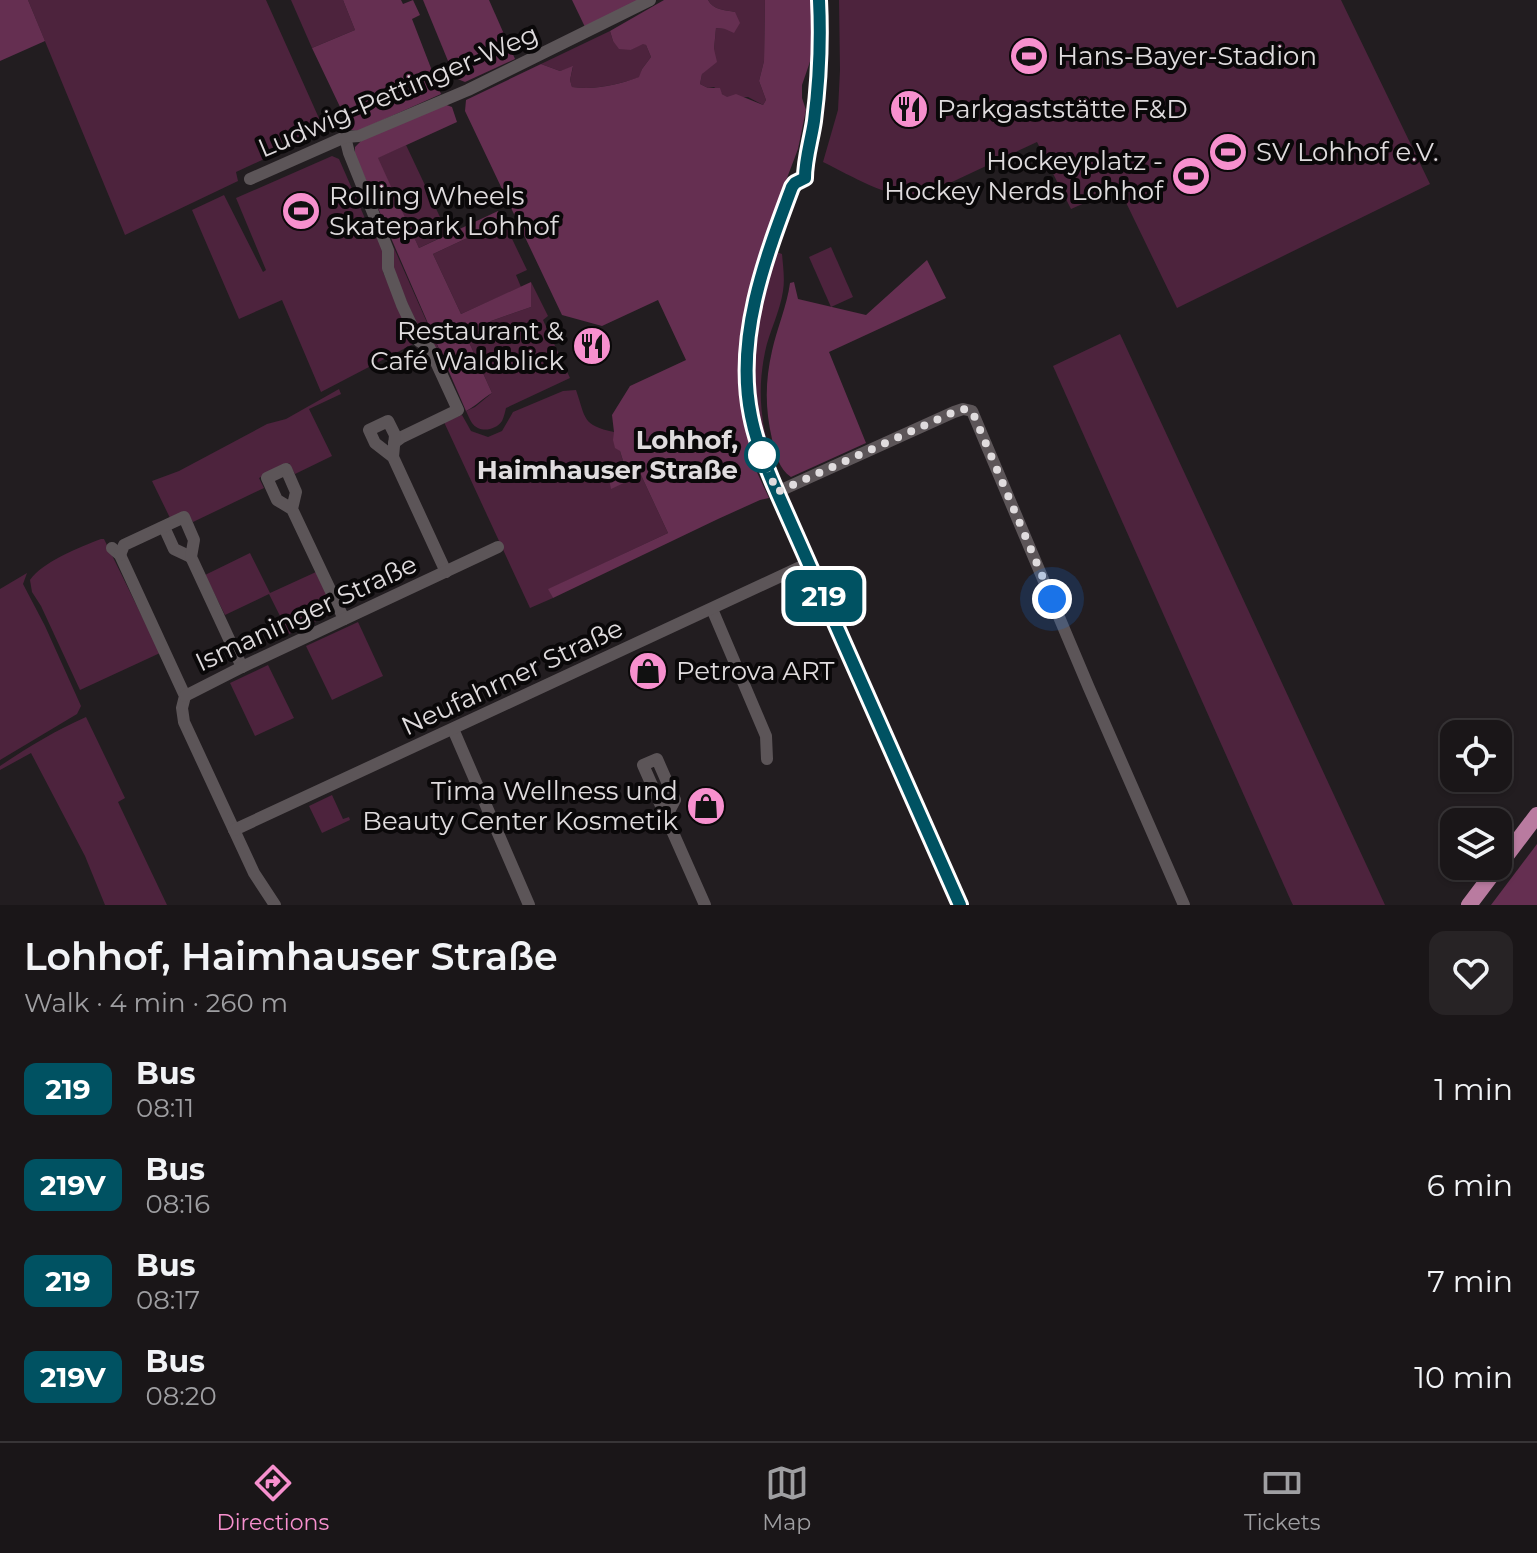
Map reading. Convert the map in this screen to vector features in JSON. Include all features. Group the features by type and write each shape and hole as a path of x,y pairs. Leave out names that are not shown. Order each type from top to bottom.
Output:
{"main road":[{"path":"1469,905 1537,815"}],"street":[{"name":"Ludwig-Pettinger-Weg","path":"250,179 345,137 359,136 468,90 650,0"},
{"path":"819,0 815,111 805,178 792,187 772,238 757,295 747,349 751,416 777,492 960,905"},
{"name":"Ismaninger Straße","path":"345,137 388,250 388,268 402,305 419,341 429,347 458,410 402,437 394,450 446,572"},
{"path":"777,492 954,412 968,409 975,414 1089,688 1184,905"},
{"path":"292,509 344,619"},
{"path":"242,667 191,557 194,540 184,517 124,545 116,552 185,696 182,708 184,722 254,873 275,905"},
{"path":"164,527 174,549 191,557"},
{"name":"Ismaninger Straße","path":"185,696 498,547"},
{"name":"Neufahrner Straße","path":"234,830 809,563"},
{"path":"712,609 766,736 767,759"},
{"path":"453,729 529,905"},
{"path":"666,817 705,905"}],"shaded area":[{"path":"0,0 28,0 45,41 0,61"},
{"path":"28,0 266,0 322,125 332,121 335,126 236,172 238,181 125,235"},
{"path":"291,0 343,0 355,30 312,48"},
{"path":"343,0 401,0 403,4 413,0 420,15 412,19 441,94 358,131 351,130 312,48 355,30"},
{"path":"423,0 489,0 515,59 465,82 455,78"},
{"path":"572,0 639,0 585,27"},
{"path":"664,0 708,0 716,8 735,12 740,23 734,33 716,28 714,49 717,62 702,74 700,84 720,88 727,97 736,94 763,105 766,100 759,81 764,61 765,0 813,0 814,50 802,85 806,110 798,149 762,244 743,327 740,402 755,468 769,498 553,598 548,589 668,533 641,475 611,489 608,474 621,469 624,464 613,440 612,415 630,386 686,360 658,300 602,326 562,315 465,111 466,100 541,64 560,71 573,66 572,87 607,86 639,77 651,57 646,45 631,50 619,49 610,31"},
{"path":"708,0 765,0 764,61 759,81 766,100 763,105 748,97 727,98 714,87 700,84 714,49 716,28 725,29 735,12 716,8"},
{"name":"SV Lohhof e.V.","path":"839,0 1341,0 1430,184 1177,308 1119,188 1071,209 1037,142 920,197 883,190 823,162 838,110"},
{"path":"610,31 613,41 631,50 643,43 646,45 651,57 640,77 606,86 572,87 573,67 560,71 541,64"},
{"path":"441,103 452,107 457,122 378,158 419,248 498,211 502,218 493,226 433,254 461,314 531,282 531,307 491,321 468,340 492,393 466,411 355,155 355,147 362,140"},
{"path":"406,145 448,234 419,248 377,158"},
{"path":"332,156 339,159 367,223 372,223 382,248 383,272 415,343 321,392 282,300 239,319 192,210 224,195 263,272 266,270 236,198"},
{"path":"502,218 527,270 516,275 521,287 461,314 433,254 493,226"},
{"path":"831,247 853,297 831,307 809,257"},
{"path":"394,248 441,354 422,336 392,268"},
{"path":"774,251 782,254 784,282 761,377 768,447 765,448 756,411 753,366 760,308"},
{"path":"927,260 946,298 829,352 866,443 791,477 781,465 775,450 767,395 772,351 790,283 794,282 798,299 866,315"},
{"path":"531,282 548,316 543,320 570,378 506,408 502,421 495,427 487,430 479,428 472,423 466,411 492,393 468,340 491,321 531,307"},
{"path":"1120,334 1385,905 1293,905 1291,901 1053,366"},
{"path":"339,389 341,394 309,409 332,456 295,474 289,463 259,478 264,488 193,522 187,512 171,520 152,481 179,471 267,424 286,419"},
{"path":"576,390 587,419 596,427 614,432 624,464 611,488 641,475 668,533 549,589 553,598 530,608 444,422 462,415 471,431 488,437 502,431 513,412 563,391"},
{"path":"104,539 160,653 80,690 32,592 30,580 52,561"},
{"path":"250,553 270,593 316,572 335,612 289,634 269,594 225,615 205,575"},
{"path":"27,573 23,584 81,706 77,714 0,760 0,589"},
{"path":"358,622 383,676 332,700 306,646"},
{"path":"268,665 294,718 255,736 230,683"},
{"path":"86,717 125,798 118,802 167,905 105,905 85,856 31,753 0,770 0,766 31,746"},
{"path":"332,795 343,819 349,817 350,820 322,833 309,806"},
{"path":"1537,844 1537,905 1491,905"}],"bus line":[{"name":"219","path":"819,0 814,121 805,178 792,187 772,238 750,325 747,375 751,416 777,492 960,905"}],"place":[{"name":"Hans-Bayer-Stadion","path":"1029,56"},
{"name":"Parkgaststätte F&D","path":"909,109"},
{"name":"SV Lohhof e.V.","path":"1228,152"},
{"name":"Hockeyplatz - Hockey Nerds Lohhof","path":"1191,176"},
{"name":"Rolling Wheels Skatepark Lohhof","path":"301,211"},
{"name":"Restaurant & Café Waldblick","path":"592,346"},
{"name":"Lohhof, Haimhauser Straße","path":"762,455"},
{"name":"Petrova ART","path":"648,671"},
{"name":"Tima Wellness und Beauty Center Kosmetik","path":"706,806"}],"route":[{"path":"762,455 777,492 954,412 968,409 975,414 1052,599"}]}
